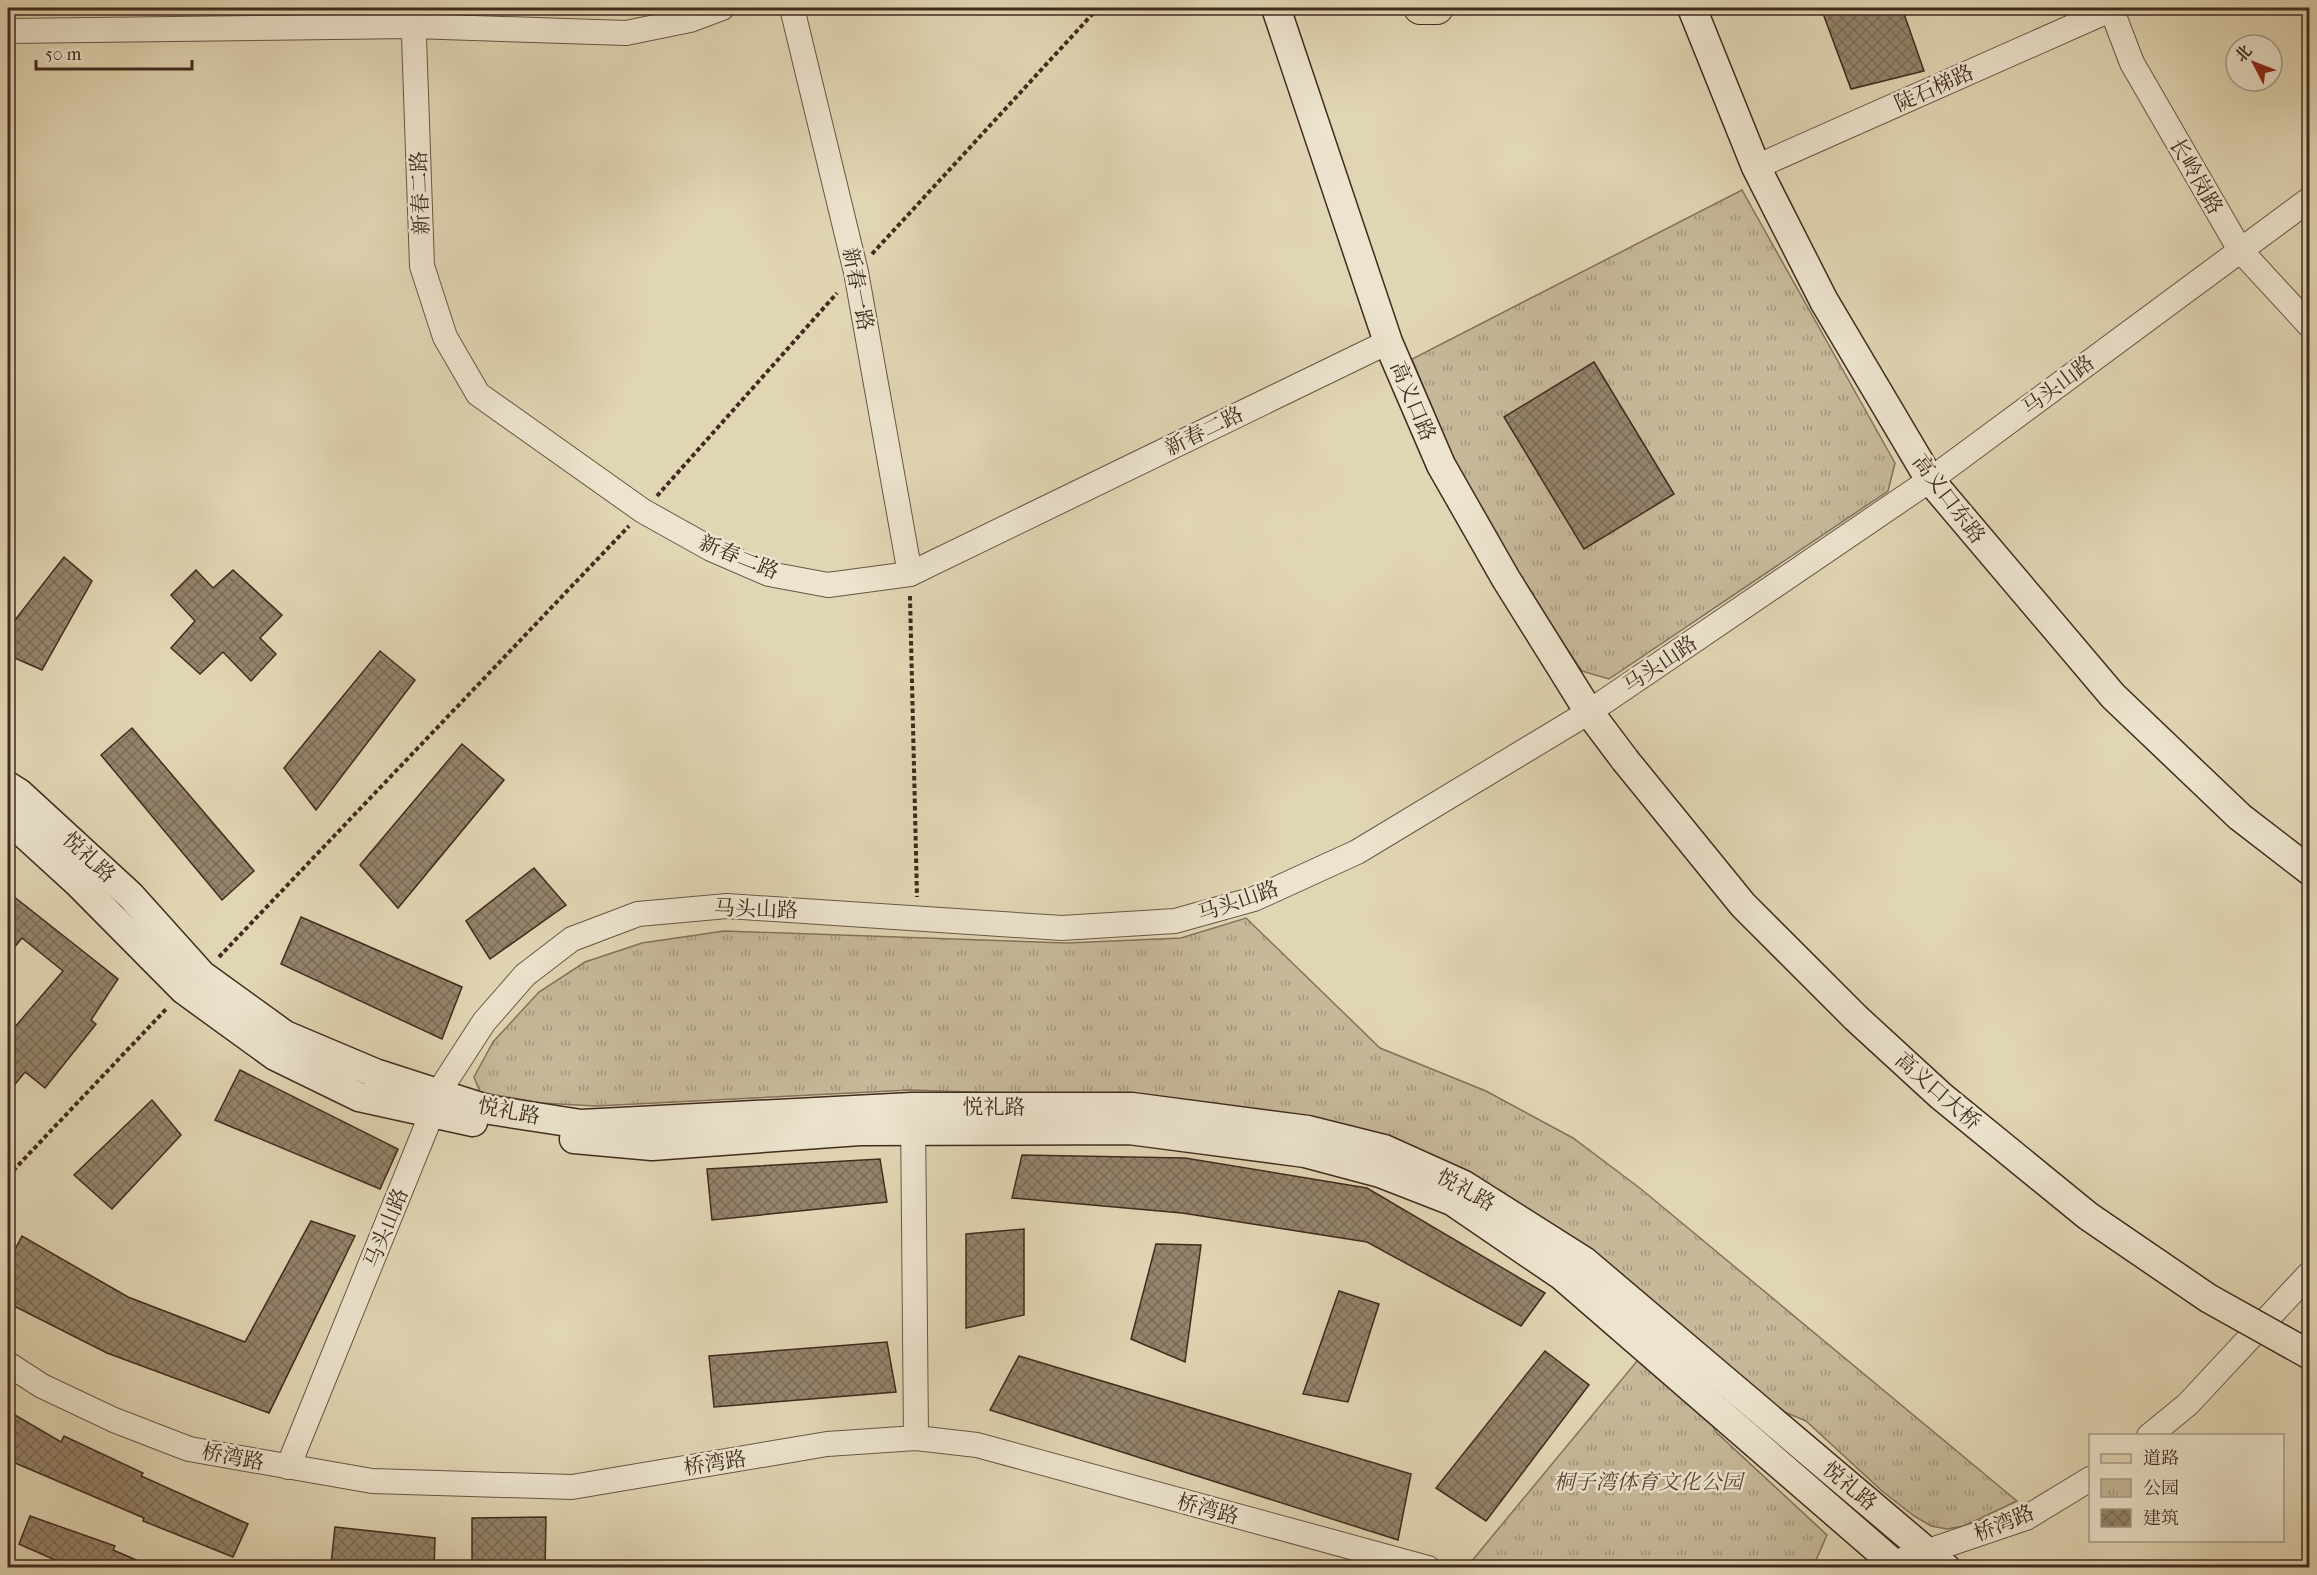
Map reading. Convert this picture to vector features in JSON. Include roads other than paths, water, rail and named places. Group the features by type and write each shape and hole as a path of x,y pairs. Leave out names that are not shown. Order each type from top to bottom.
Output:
{"main road":[{"name":"高义口路","path":"1276,8 1388,342 1441,465 1506,579 1589,712 1624,760"},
{"path":"1420,8 1437,8"},
{"name":"高义口东路","path":"1692,8 1756,168 1824,301 1930,480 2113,696 2240,817 2310,871"},
{"name":"高义口大桥","path":"1624,760 1743,905 1856,1018 1941,1096 2088,1216 2208,1298 2310,1355"},
{"path":"8,778 35,808"},
{"name":"悦礼路","path":"8,786 131,896 202,975 285,1035 375,1073 435,1103 538,1136 652,1146 860,1131 913,1119 1132,1107 1308,1130 1383,1149 1464,1185 1584,1261 1937,1560"},
{"name":"悦礼路","path":"8,819 78,883 184,990 274,1056 358,1097 435,1103"},
{"path":"8,835 78,883"},
{"name":"悦礼路","path":"913,1119 1129,1130 1305,1153 1380,1173 1452,1201 1562,1276 1891,1566"}],"street":[{"path":"8,31 413,17 626,33 690,20 722,8"},
{"name":"新春一路","path":"792,8 856,272 910,574"},
{"name":"陡石梯路","path":"1756,168 2111,8"},
{"name":"长岭岗路","path":"2111,8 2132,63 2240,250 2310,326"},
{"name":"新春二路","path":"413,17 422,266 445,337 478,394 643,511 711,549 769,574 828,585 910,574 1388,342"},
{"name":"马头山路","path":"288,1467 435,1103 484,1022 525,975 572,939 638,914 727,906 1074,927 1175,921 1254,899 1357,852 1589,712 1930,480 2310,199"},
{"path":"913,1119 916,1438"},
{"path":"2152,1434 2188,1404 2310,1273"},
{"name":"桥湾路","path":"8,1364 42,1386 114,1420 189,1449 372,1481 572,1487 827,1444 916,1438 976,1445 1428,1568"},
{"name":"桥湾路","path":"1891,1566 1937,1560 2026,1518 2089,1480"}],"park label":[{"name":"桐子湾体育文化公园","path":"1648,1482"}]}
